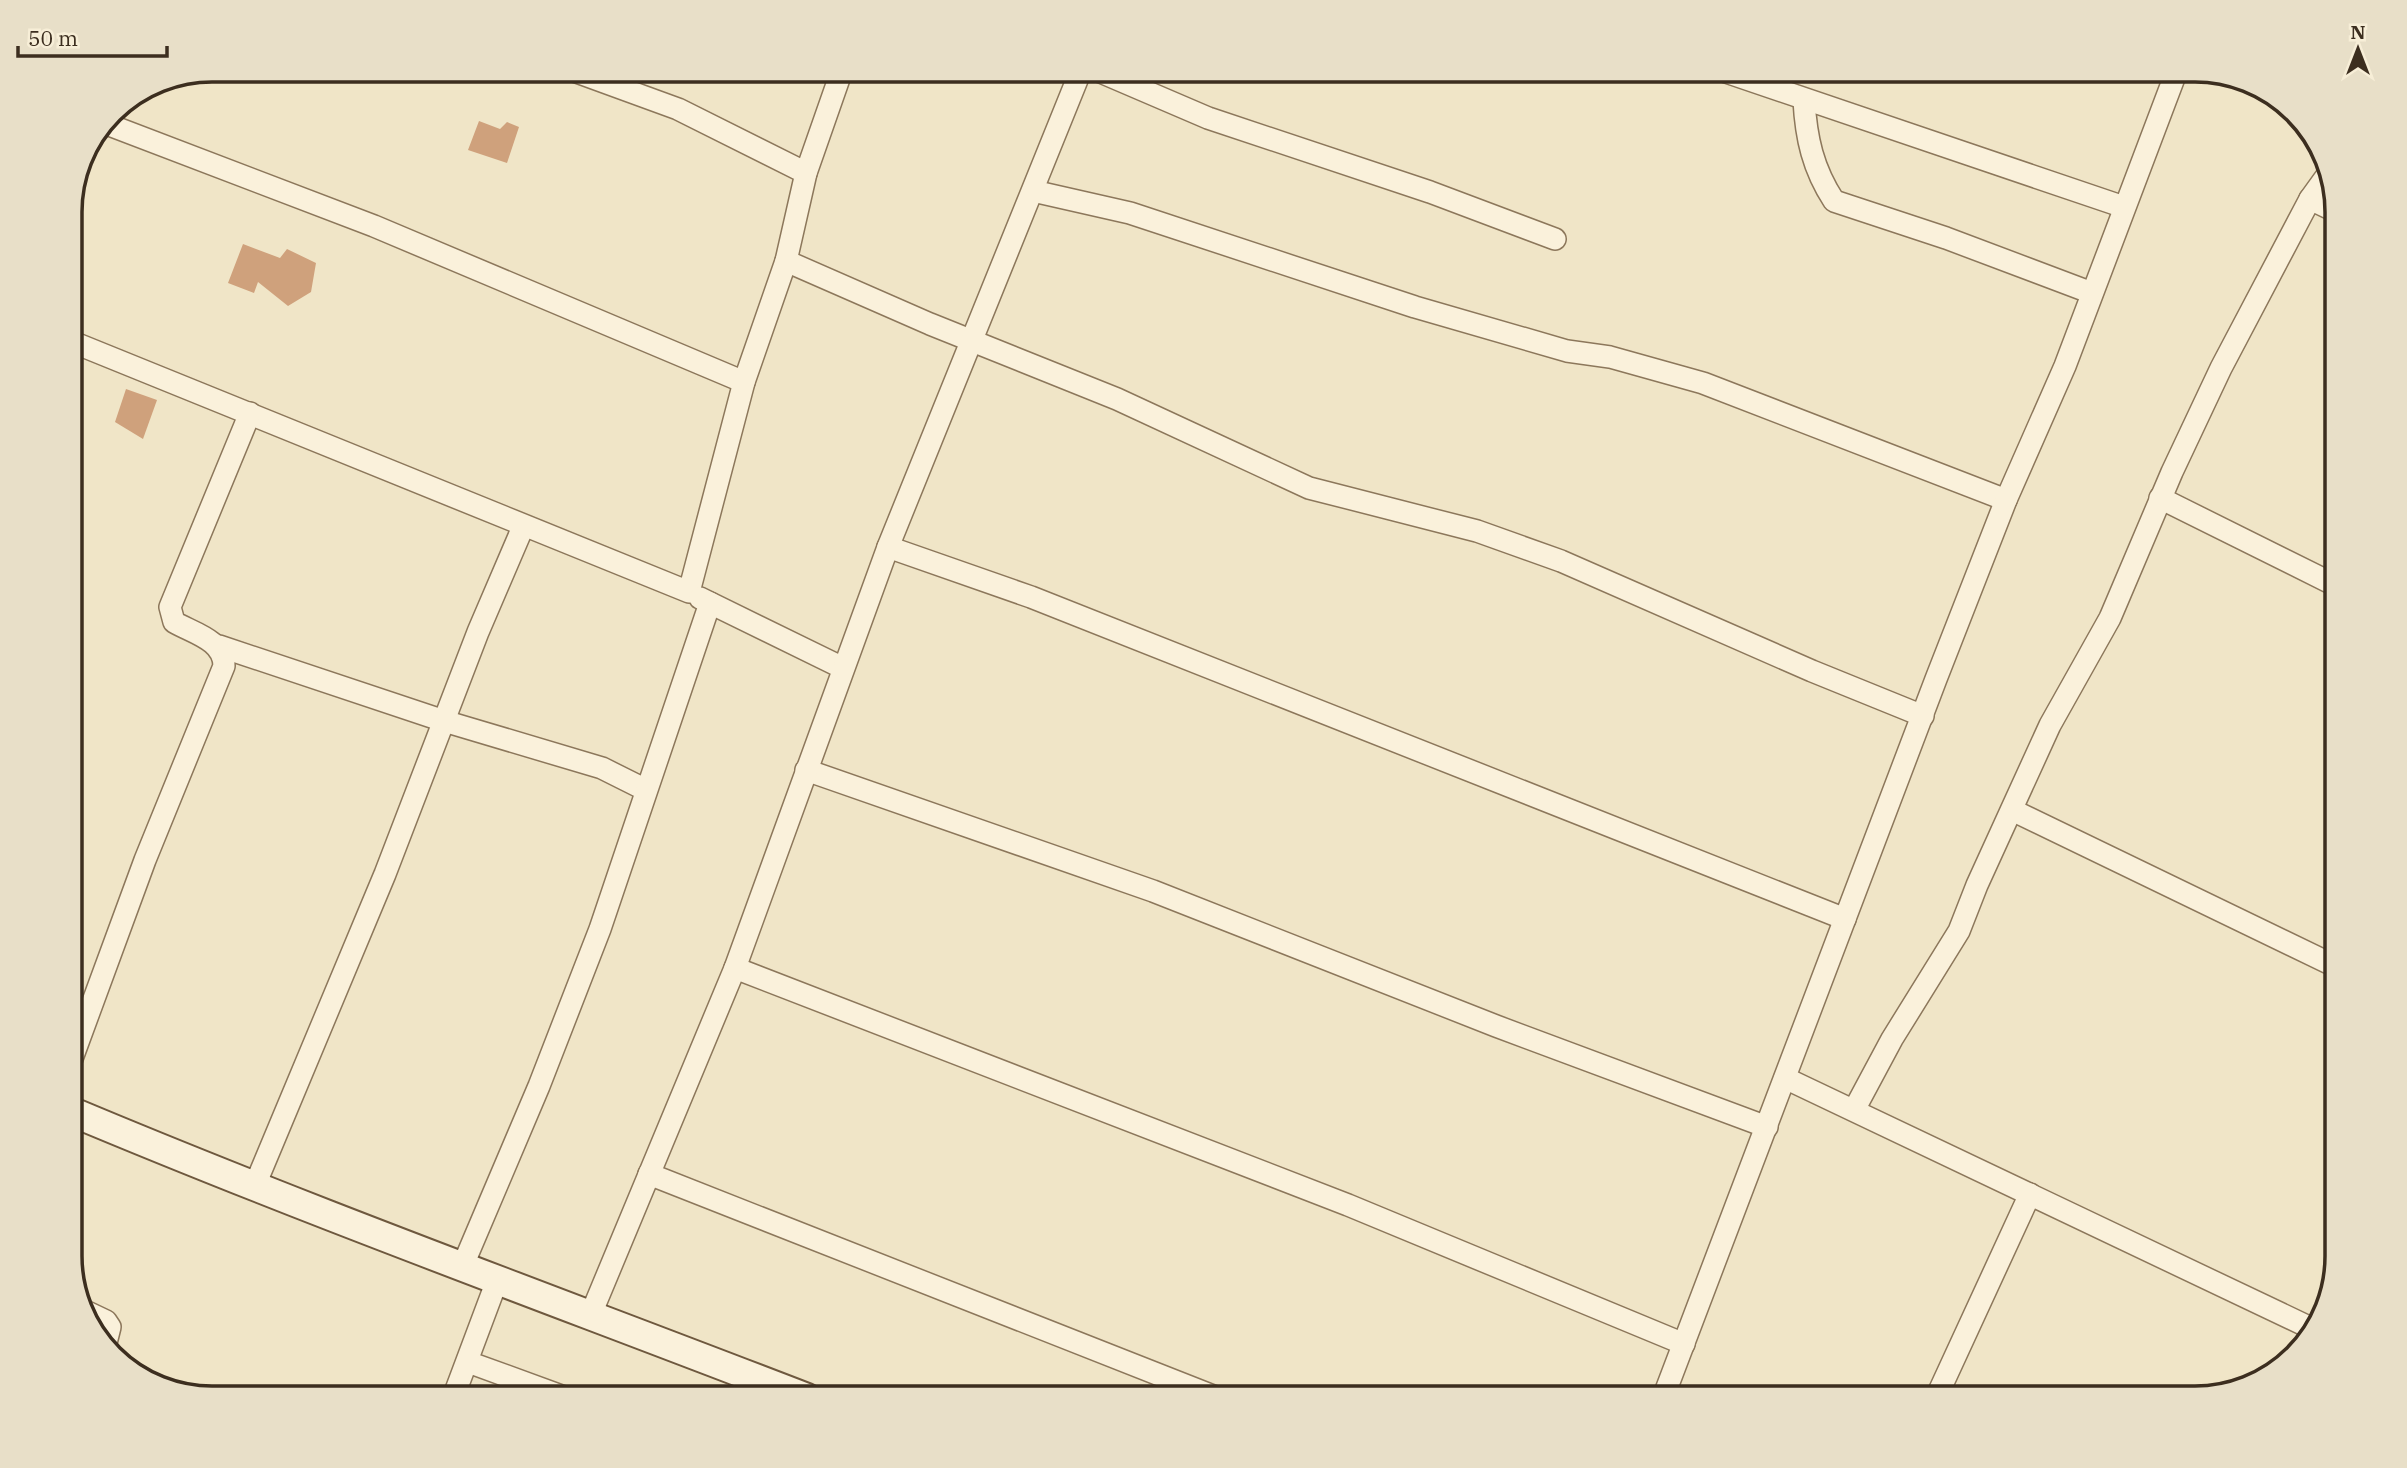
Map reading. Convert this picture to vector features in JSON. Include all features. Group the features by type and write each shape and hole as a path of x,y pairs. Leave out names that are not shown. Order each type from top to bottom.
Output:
{"street":[{"path":"604,82 678,109 806,173"},
{"path":"689,592 744,382 786,261 806,173 838,82"},
{"path":"591,1314 735,968 888,547 1076,82"},
{"path":"1124,82 1208,118 1430,192 1555,239"},
{"path":"1754,82 1894,127 2124,208"},
{"path":"1668,1386 2006,500 2066,366 2172,82"},
{"path":"1804,100 1806,132 1812,158 1834,201 1946,238 2092,293"},
{"path":"114,127 374,226 744,382"},
{"path":"1854,1110 1892,1039 1959,931 1977,885 2050,725 2110,618 2160,498 2221,368 2310,199 2321,184"},
{"path":"1033,191 1130,213 1415,307 1567,351 1610,357 1703,383 2006,500"},
{"path":"2310,199 2324,206"},
{"path":"786,261 972,341 1117,399 1309,488 1477,531 1561,561 1812,671 1923,716"},
{"path":"83,346 523,527 689,592 844,668"},
{"path":"250,413 170,607 174,622 219,646 444,721 602,768 646,790"},
{"path":"2160,498 2324,580"},
{"path":"255,1185 385,874 523,527"},
{"path":"888,547 1031,597 1845,919"},
{"path":"463,1265 539,1086 600,929 710,603"},
{"path":"83,1029 145,860 223,666 224,655 219,646"},
{"path":"806,769 1153,891 1496,1026 1767,1127"},
{"path":"2012,810 2325,961"},
{"path":"735,968 1348,1205 1684,1345"},
{"path":"1785,1078 2304,1325"},
{"path":"83,1116 375,1235 498,1278 776,1386"},
{"path":"649,1174 1188,1386"},
{"path":"1942,1386 2030,1194"},
{"path":"458,1386 498,1278"},
{"path":"98,1317 110,1327 108,1333"},
{"path":"468,1362 534,1386"}],"building":[{"path":"479,121 500,129 507,122 519,127 507,163 468,150"},
{"path":"243,244 280,258 287,249 316,263 311,292 288,306 258,282 254,293 228,283"},
{"path":"126,389 157,400 143,439 115,422"}]}
